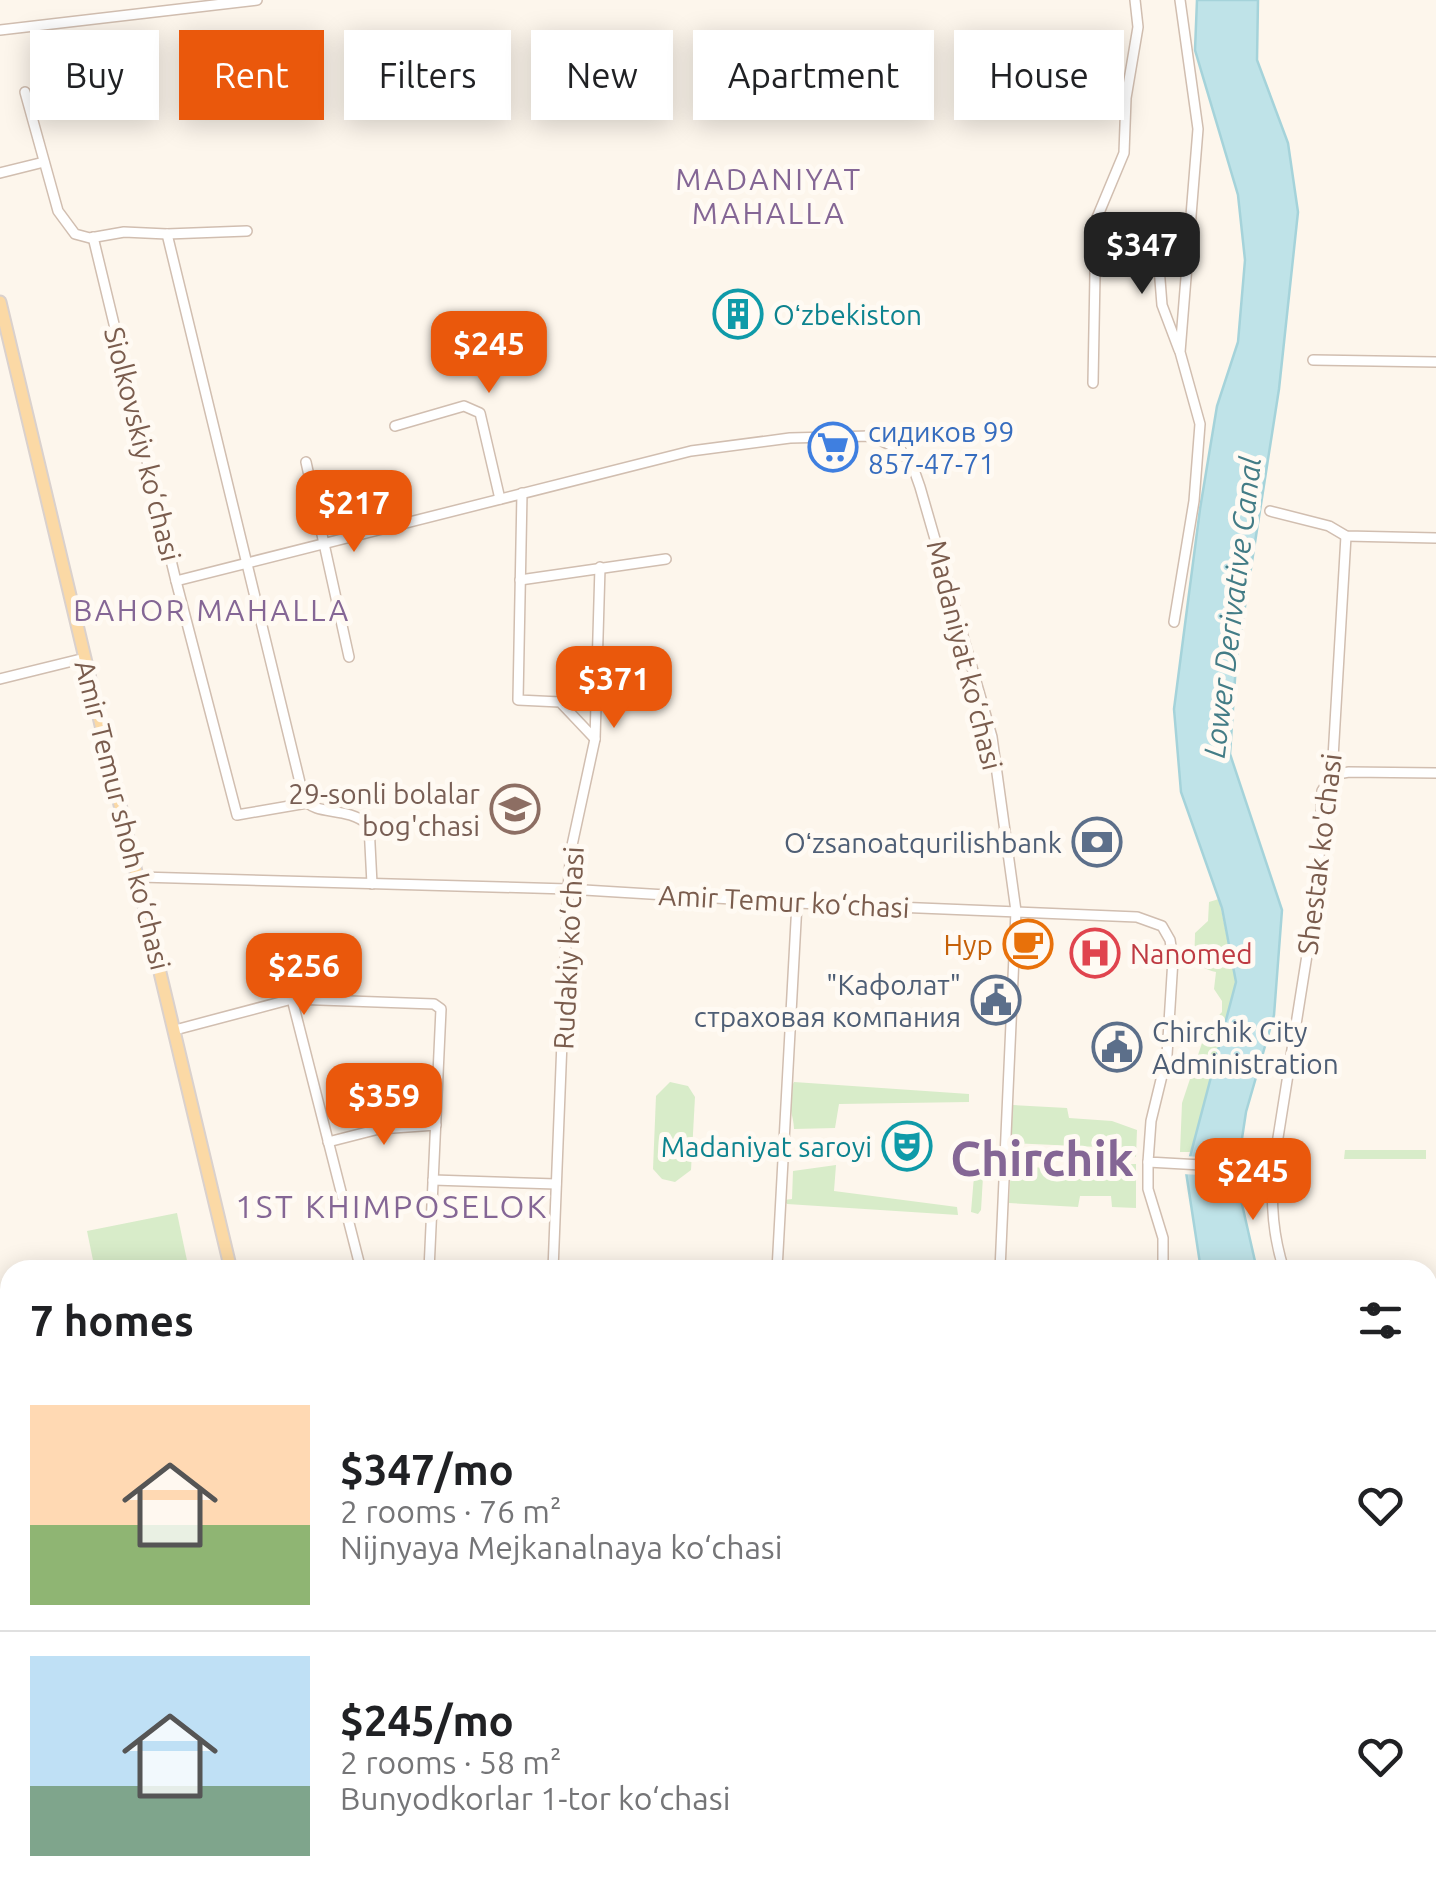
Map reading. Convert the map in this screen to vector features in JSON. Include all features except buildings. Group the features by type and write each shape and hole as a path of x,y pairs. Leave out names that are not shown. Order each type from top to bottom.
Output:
{"main road":[{"name":"Amir Temur shoh ko‘chasi","path":"0,302 229,1260"}],"street":[{"path":"0,30 256,0"},
{"path":"1094,382 1096,220 1124,153 1126,98 1138,27 1136,0"},
{"path":"1180,0 1198,129 1180,352"},
{"path":"25,92 62,220 76,234 93,238 124,232 247,231"},
{"path":"0,173 44,162"},
{"path":"1156,230 1162,305 1200,424 1194,501 1174,622"},
{"path":"168,234 307,803 315,809 347,812 369,825 372,884"},
{"name":"Siolkovskiy ko‘chasi","path":"93,238 237,815 307,803"},
{"path":"1313,360 1436,362"},
{"path":"395,426 464,406 473,408 480,413 500,499"},
{"name":"Madaniyat ko‘chasi","path":"522,493 691,451 790,438 860,434 882,438 901,450 913,466 992,737 1016,911 1000,1260"},
{"path":"306,462 349,657"},
{"path":"176,580 522,493 518,700 560,702 595,739"},
{"path":"1270,512 1330,526 1346,536 1436,538"},
{"name":"Shestak ko'chasi","path":"1281,1260 1271,1206 1273,1169 1311,930 1322,791 1332,775 1346,536"},
{"path":"520,580 666,558"},
{"name":"Rudakiy ko‘chasi","path":"553,1260 568,889 571,850 595,739 600,567"},
{"path":"0,679 84,658"},
{"path":"1332,775 1436,773"},
{"name":"Amir Temur ko‘chasi","path":"140,877 568,889 1137,917 1162,926 1173,958 1167,1054 1151,1121 1148,1162"},
{"path":"777,1260 797,903"},
{"path":"175,1030 292,998 434,1004 441,1009 429,1260"},
{"path":"292,998 358,1260"},
{"path":"328,1142 379,1129 436,1125"},
{"path":"1163,1260 1163,1238 1148,1189 1148,1162 1273,1169"},
{"path":"433,1180 556,1184"}],"green space":[{"path":"1219,899 1236,982 1191,1152 1180,1152 1182,1103 1207,1028 1222,1012 1222,1001 1214,989 1216,972 1198,963 1195,948 1195,933 1208,921 1209,902"},
{"path":"670,1082 688,1086 695,1097 691,1170 675,1182 662,1179 653,1169 656,1096"},
{"path":"794,1082 969,1094 969,1102 839,1104 835,1128 794,1129 790,1100"},
{"path":"1013,1105 1067,1108 1069,1118 1112,1121 1137,1130 1136,1157 1120,1148 1010,1143"},
{"path":"1345,1150 1426,1150 1426,1159 1344,1159"},
{"path":"1136,1164 1136,1208 1112,1207 1111,1196 1080,1196 1078,1207 1009,1203 1011,1166 1119,1172"},
{"path":"836,1165 834,1191 957,1207 958,1215 787,1204 784,1200 792,1199 793,1171"},
{"path":"974,1176 983,1177 978,1214 971,1212"},
{"path":"177,1213 187,1260 93,1260 87,1231"}],"water":[{"name":"Lower Derivative Canal","path":"1197,0 1258,0 1257,60 1288,143 1298,212 1279,389 1236,664 1230,754 1282,910 1274,1015 1246,1112 1236,1178 1255,1260 1199,1260 1186,1172 1236,982 1222,908 1181,792 1174,709 1217,406 1238,342 1245,260 1238,195 1195,50"}],"pier":[{"path":"1185,1156 1244,1160 1241,1177 1181,1174"}],"place":[{"name":"Oʻzbekiston","path":"738,314"},
{"name":"сидиков 99 857-47-71","path":"833,447"},
{"name":"29-sonli bolalar bog'chasi","path":"515,809"},
{"name":"Oʻzsanoatqurilishbank","path":"1097,842"},
{"name":"Нур","path":"1028,944"},
{"name":"Nanomed","path":"1095,953"},
{"name":"\"Кафолат\" страховая компания","path":"996,1000"},
{"name":"Chirchik City Administration","path":"1117,1047"},
{"name":"Madaniyat saroyi","path":"907,1146"}],"district":[{"name":"MADANIYAT MAHALLA","path":"769,196"},
{"name":"BAHOR MAHALLA","path":"212,610"},
{"name":"Chirchik","path":"1042,1158"},
{"name":"1ST KHIMPOSELOK","path":"392,1206"}]}
